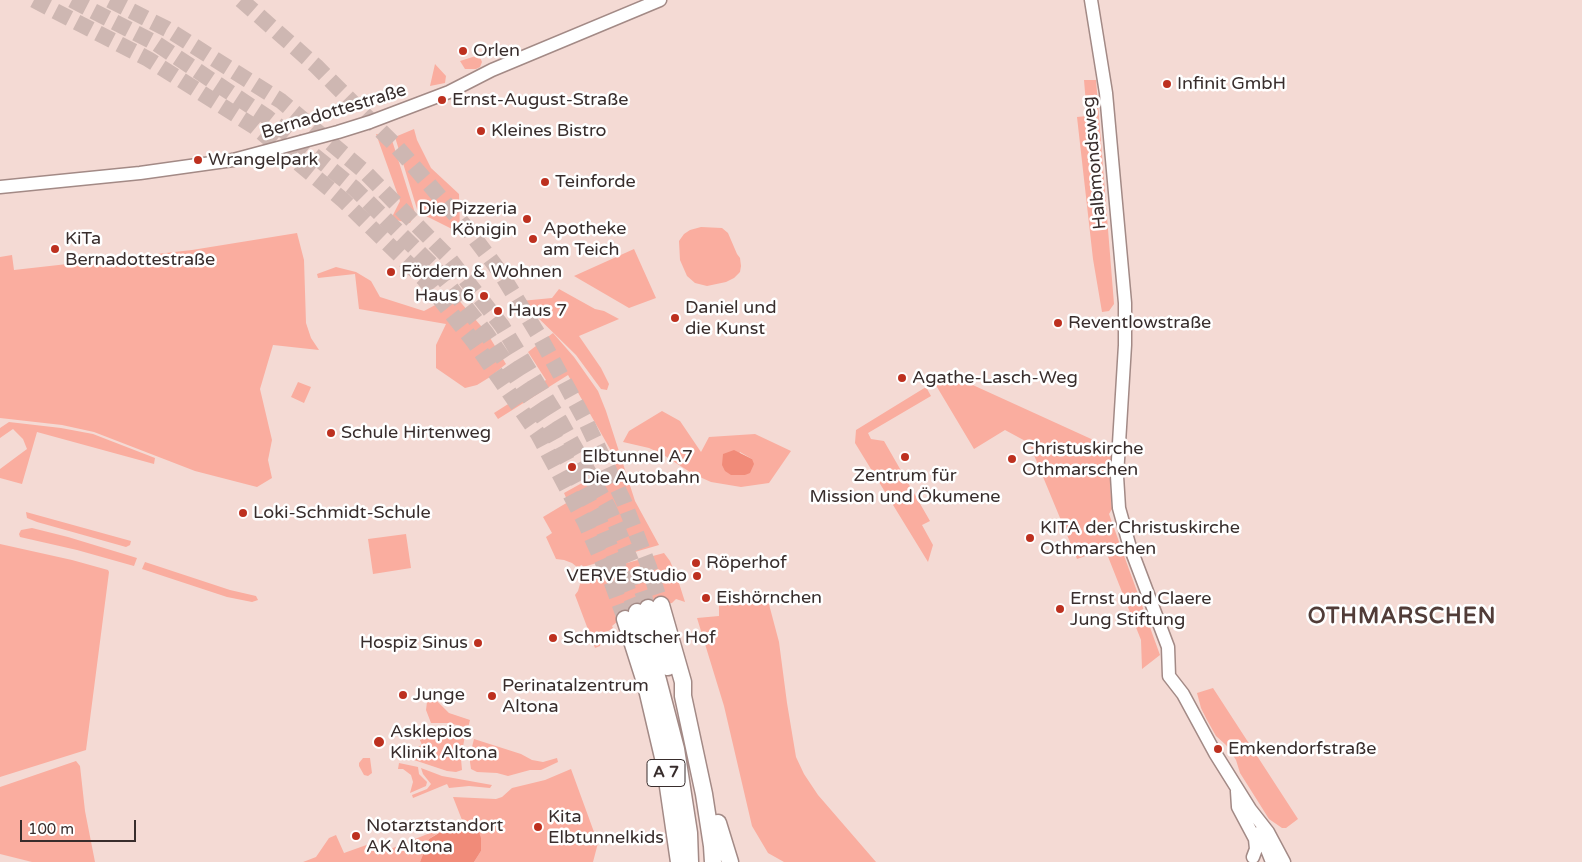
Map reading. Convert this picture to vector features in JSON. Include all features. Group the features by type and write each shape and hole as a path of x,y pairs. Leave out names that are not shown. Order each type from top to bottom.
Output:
{"highway":[{"name":"A 7","path":"681,860 665,766 646,685 643,611 674,684 683,696 704,794 713,862"},
{"path":"704,794 716,815 730,862"}],"street":[{"name":"Bernadottestraße","path":"0,187 208,164 275,150 329,135 370,122 449,92 492,70 660,0"},
{"name":"Halbmondsweg","path":"1091,0 1106,93 1126,324 1117,476 1120,514 1129,544 1168,648 1169,676 1183,694 1237,789"},
{"path":"1237,789 1250,809 1277,860 1248,859"},
{"path":"1237,789 1238,807 1255,839 1256,849 1248,859"}],"shaded area":[{"path":"479,55 482,62 480,67 476,69 465,69 460,61"},
{"path":"435,64 446,76 445,83 430,86"},
{"path":"1084,80 1096,80 1114,304 1109,311 1102,312 1093,259 1077,117 1087,116"},
{"path":"414,129 417,140 431,168 459,194 460,233 420,213 417,209 395,137"},
{"path":"376,134 391,137 415,213 410,223 391,219 400,201"},
{"path":"701,227 722,228 728,233 740,258 740,272 734,278 726,282 707,286 695,283 687,276 680,260 679,241 690,230"},
{"path":"297,233 304,260 306,323 311,338 319,350 273,345 260,389 272,440 268,460 272,478 257,487 195,471 94,432 62,425 0,418 0,257 12,255 14,270 192,250"},
{"path":"634,249 656,298 629,308 574,276"},
{"path":"336,267 356,272 371,281 380,297 424,311 439,303 449,305 456,297 487,333 506,364 477,385 465,388 436,368 436,345 446,324 359,309 355,274 318,278 317,274"},
{"path":"559,289 595,309 604,311 619,319 579,336 601,368 609,384 607,390 601,389 576,355 521,301 552,298"},
{"path":"553,333 574,357 598,391 635,501 659,545 583,567 582,565 577,567 572,563 556,559 546,537 552,533 543,517 568,502 564,493 618,463 568,375 498,419 494,413 546,380 528,352"},
{"path":"945,379 964,381 1111,448 1110,485 1112,509 1109,514 1160,655 1142,669 1141,640 1105,549 1077,559 1029,443 1005,430 974,449 934,382"},
{"path":"298,382 311,387 304,403 291,397"},
{"path":"926,387 931,396 868,433 871,439 884,441 930,521 922,525 933,545 928,562 855,443 856,430"},
{"path":"662,411 680,421 701,452 709,437 755,434 791,451 769,483 741,487 711,482 693,474 649,448 623,442 629,431","holes":["740,452 752,459 745,475 731,475"]},
{"path":"9,422 93,434 155,458 154,464 37,432 22,484 0,478 0,469 27,449 23,439 13,429 0,438 0,428"},
{"path":"734,450 752,459 754,464 750,473 731,475 725,471 722,465 723,454"},
{"path":"26,512 131,541 130,545 126,547 37,522 27,518"},
{"path":"32,528 137,558 134,566 20,537 21,530"},
{"path":"406,534 411,568 373,574 368,539"},
{"path":"0,544 72,560 108,570 109,572 86,750 0,777"},
{"path":"664,553 670,561 685,602 676,599 672,603 658,605 618,621 612,626 613,628 605,633 600,646 595,648 575,595 580,584 579,578"},
{"path":"145,562 230,590 256,596 258,600 252,602 227,597 142,569"},
{"path":"766,593 779,642 796,757 804,774 818,795 876,862 784,862 768,853 752,826 724,706 697,618 719,616 719,605"},
{"path":"1213,688 1298,819 1286,828 1282,828 1269,819 1240,773 1236,760 1226,745 1216,736 1207,720 1197,693"},
{"path":"430,700 437,701 449,713 470,720 468,728 449,723 431,723 426,710 427,702"},
{"path":"436,730 465,735 461,759 462,770 456,772 447,771 406,756 406,752 422,745 419,738"},
{"path":"474,739 521,754 532,760 543,762 557,758 558,762 541,770 530,770 508,776 497,773 477,772 471,769 470,762"},
{"path":"363,758 370,758 372,773 368,776 364,775 359,766"},
{"path":"76,761 80,766 85,811 95,862 32,862 0,854 0,787"},
{"path":"399,763 418,767 419,774 427,782 426,786 410,793 413,782 411,775 403,769 398,769"},
{"path":"421,768 442,776 492,785 490,788 469,786 449,788 447,784 413,798 412,795 427,789 431,784"},
{"path":"571,769 598,843 593,862 474,862 481,851 481,838 455,827 438,833 429,839 420,862 303,862 316,857 329,838 336,835 344,853 372,843 378,854 462,820 453,797 496,799 502,797 512,788 545,780"},
{"path":"463,825 479,832 481,838 481,851 474,862 420,862 429,839 444,830"}],"tunnel":[{"path":"34,0 148,59 255,127 343,200 424,279 474,342 538,434 585,522 612,583 625,619"},
{"path":"72,0 157,44 267,117 354,188 435,268 486,333 549,427 600,522 637,612"},
{"path":"110,0 167,29 281,101 365,172 448,257 502,326 560,421 609,509 636,573 648,608"},
{"path":"241,0 316,66 397,147 470,232 500,272 541,339 586,422 624,502 649,567 661,605"}],"place":[{"name":"Orlen","path":"463,51"},
{"name":"Infinit GmbH","path":"1167,84"},
{"name":"Ernst-August-Straße","path":"442,100"},
{"name":"Kleines Bistro","path":"481,131"},
{"name":"Wrangelpark","path":"198,160"},
{"name":"Teinforde","path":"545,182"},
{"name":"Die Pizzeria Königin","path":"527,219"},
{"name":"Apotheke am Teich","path":"533,239"},
{"name":"KiTa Bernadottestraße","path":"55,249"},
{"name":"Fördern & Wohnen","path":"391,272"},
{"name":"Haus 6","path":"484,296"},
{"name":"Haus 7","path":"498,311"},
{"name":"Daniel und die Kunst","path":"675,318"},
{"name":"Reventlowstraße","path":"1058,323"},
{"name":"Agathe-Lasch-Weg","path":"902,378"},
{"name":"Schule Hirtenweg","path":"331,433"},
{"name":"Zentrum für Mission und Ökumene","path":"905,457"},
{"name":"Christuskirche Othmarschen","path":"1012,459"},
{"name":"Elbtunnel A7 Die Autobahn","path":"572,467"},
{"name":"Loki-Schmidt-Schule","path":"243,513"},
{"name":"KITA der Christuskirche Othmarschen","path":"1030,538"},
{"name":"Röperhof","path":"696,563"},
{"name":"VERVE Studio","path":"697,576"},
{"name":"Eishörnchen","path":"706,598"},
{"name":"Ernst und Claere Jung Stiftung","path":"1060,609"},
{"name":"Schmidtscher Hof","path":"553,638"},
{"name":"Hospiz Sinus","path":"478,643"},
{"name":"Junge","path":"403,695"},
{"name":"Perinatalzentrum Altona","path":"492,696"},
{"name":"Asklepios Klinik Altona","path":"379,742"},
{"name":"Emkendorfstraße","path":"1218,749"},
{"name":"Kita Elbtunnelkids","path":"538,827"},
{"name":"Notarztstandort AK Altona","path":"356,836"}],"district":[{"name":"OTHMARSCHEN","path":"1402,617"}]}
